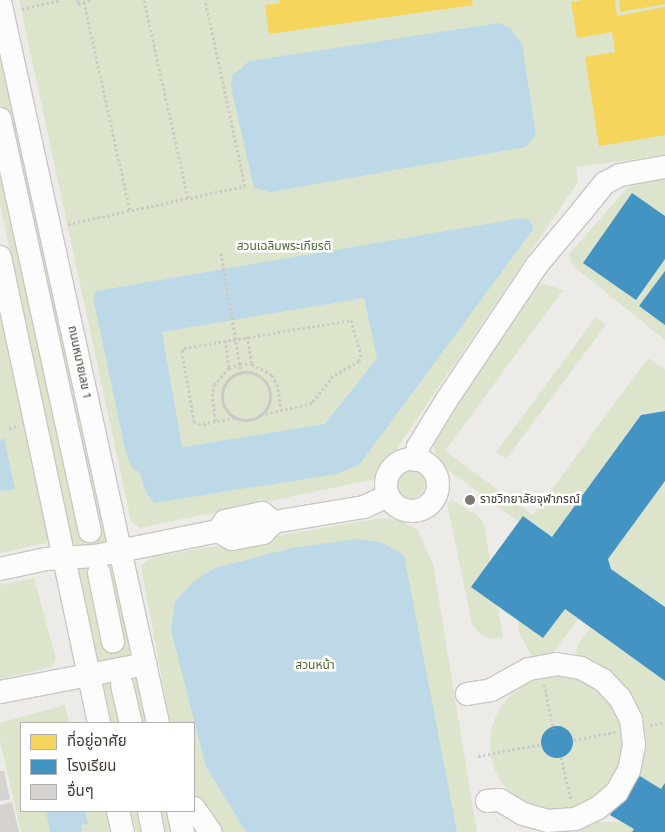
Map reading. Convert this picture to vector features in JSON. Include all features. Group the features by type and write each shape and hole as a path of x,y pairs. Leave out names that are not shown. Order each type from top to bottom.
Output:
{"street":[{"name":"ถนนหมายเลข 1","path":"5,11 158,722"},
{"name":"ถนนหมายเลข 1","path":"0,119 90,531"},
{"path":"417,460 418,447 446,401 538,265 582,211 606,183 620,175 665,167"},
{"path":"0,257 62,557 99,722"},
{"path":"408,459 417,460 425,462 436,475 437,492 434,500 420,510 412,512 396,506 388,496 385,484 392,467 408,459"},
{"path":"0,569 62,557 120,551 218,531 232,540 263,533 274,522 364,507 388,496"},
{"path":"99,573 114,642"},
{"path":"0,692 145,664"},
{"path":"467,694 490,690 530,669 556,664 581,668 603,680 620,698 631,720 634,745 629,770 617,792 598,808 575,818 543,826 500,800 487,801"},
{"path":"122,685 131,722"},
{"path":"195,809 211,832"},
{"path":"118,812 123,832"},
{"path":"149,812 154,832"},
{"path":"178,812 183,832"}],"path":[{"path":"5,11 60,0"},
{"path":"78,0 78,4 91,0"},
{"path":"144,0 188,198"},
{"path":"65,224 245,186 205,0"},
{"path":"84,2 130,210"},
{"path":"221,253 241,372"},
{"path":"346,318 354,326 361,354 359,361 333,376 312,403 261,415 247,421 235,418 202,424 191,418 182,351 184,348 247,336 346,318"},
{"path":"247,336 252,364"},
{"path":"225,340 229,368"},
{"path":"216,421 212,396 214,385 229,368 240,364 252,364 272,375 277,384 282,411"},
{"path":"235,418 225,409 222,393 229,378 241,372 260,375 269,387 270,402 261,415"},
{"path":"540,667 553,728"},
{"path":"478,756 542,744"},
{"path":"561,757 575,818"}],"green space":[{"name":"สวนเฉลิมพระเกียรติ","path":"19,0 665,0 665,155 576,167 578,182 376,479 140,528 131,521"},
{"path":"0,40 148,722 112,722 0,205"},
{"path":"665,180 665,340 572,265 569,254 627,188 641,182"},
{"path":"544,284 563,290 445,451 533,515 648,358 665,370 665,411 641,415 552,537 524,516 519,522 441,465 432,444 535,286"},
{"path":"0,300 50,542 0,553"},
{"path":"596,317 606,325 506,459 496,452"},
{"path":"411,470 421,474 425,484 421,494 411,498 401,494 397,484 401,474"},
{"path":"665,481 665,607 611,569 608,559"},
{"path":"452,500 478,516 484,524 503,638 489,639 480,634 472,624 447,503"},
{"name":"สวนหน้า","path":"381,518 399,520 418,530 433,564 477,832 218,832 195,795 195,722 170,722 141,566 152,557"},
{"path":"34,578 56,659 52,667 0,679 0,585"},
{"path":"565,609 578,619 553,653 544,658 532,657 519,633 518,620 543,637"},
{"path":"590,628 665,681 665,783 661,789 635,773 645,751 646,737 642,715 628,690 576,654 578,644"},
{"path":"557,677 583,682 605,696 619,718 624,744 619,770 605,792 583,806 557,811 531,806 509,792 495,770 490,744 495,718 509,696 531,682"},
{"path":"65,705 69,722 20,722 20,812 113,812 118,832 21,832 0,740 0,723"},
{"path":"131,812 167,812 172,832 136,832"},
{"path":"595,822 623,822 634,829 632,832 572,832"}],"water":[{"path":"499,23 510,28 522,44 536,135 526,147 271,192 254,188 231,87 232,76 249,61"},
{"path":"521,218 528,219 533,226 532,231 360,464 337,474 154,503 147,494 139,472 132,468 126,454 93,297 96,291","holes":["364,298 377,358 325,424 182,447 162,332"]},
{"path":"4,438 15,489 0,491 0,440"},
{"name":"สวนหน้า","path":"358,539 381,542 404,555 457,832 246,832 206,767 171,630 175,602 194,581 215,568 291,548"},
{"path":"46,812 85,812 88,824 81,825 82,832 50,832"}],"building: ที่อยู่อาศัย":[{"path":"279,0 472,0 473,5 269,34 265,5 280,3"},
{"path":"615,0 617,16 665,7 665,135 599,146 585,57 615,52 612,32 577,38 571,2"},
{"path":"619,0 665,0 665,4 620,12"}],"building: โรงเรียน":[{"path":"632,193 665,216 665,259 636,300 583,263"},
{"path":"665,271 665,325 639,306"},
{"path":"665,411 665,481 608,559 611,569 665,607 665,681 565,609 543,638 471,587 523,516 552,537 641,415"},
{"path":"557,726 563,727 568,731 572,736 572,748 568,753 563,757 557,758 551,757 546,753 542,748 541,742 542,736 546,731 551,727"},
{"path":"635,773 661,789 665,783 665,832 632,832 634,829 610,815"}],"building: อื่นๆ":[{"path":"0,771 4,771 10,799 0,801"},
{"path":"12,802 19,832 0,832 0,805"}],"place":[{"name":"ราชวิทยาลัยจุฬาภรณ์","path":"470,500"}]}
